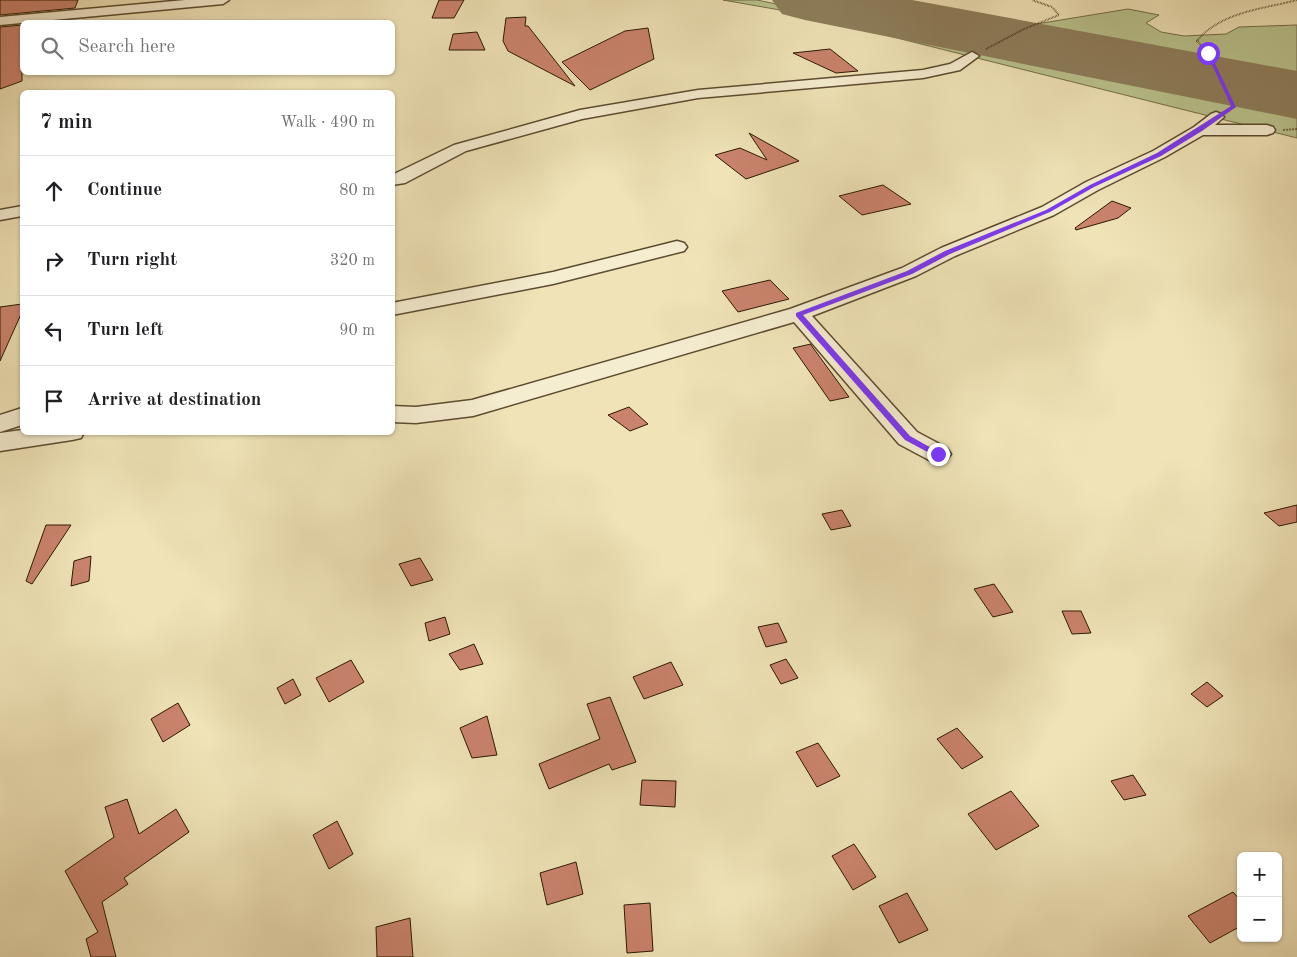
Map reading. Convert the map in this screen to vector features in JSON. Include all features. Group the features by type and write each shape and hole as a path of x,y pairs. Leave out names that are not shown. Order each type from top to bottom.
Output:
{"street":[{"path":"0,21 223,0"},
{"path":"395,180 400,179 460,148 580,115 698,94 922,74 956,67 972,56"},
{"path":"395,414 416,415 473,408 798,314 910,272 948,252 1048,211 1092,186 1159,154 1208,124 1267,130"},
{"path":"0,215 20,211"},
{"path":"395,308 553,278 677,247"},
{"path":"798,314 908,438 938,454"},
{"path":"0,424 20,417"},
{"path":"0,442 50,435"}],"path":[{"path":"972,56 1024,29 1059,15 1052,7 1032,0"},
{"path":"1208,124 1234,107 1208,53 1197,41 1202,32 1234,16 1296,0"}],"green space":[{"path":"723,0 757,0 1256,102 1297,118 1297,138 797,13"},
{"path":"842,0 885,0 1012,28 1128,9 1159,15 1146,23 1161,32 1184,36 1226,34 1239,27 1297,25 1297,89"}],"building":[{"path":"0,0 78,0 75,8 0,15"},
{"path":"439,0 464,0 454,18 432,18"},
{"path":"526,17 525,26 528,26 575,86 508,51 503,41 506,18"},
{"path":"20,25 20,75 22,75 22,81 0,89 0,27"},
{"path":"648,28 654,59 590,90 562,62 625,31"},
{"path":"477,32 485,50 449,50 453,34"},
{"path":"830,49 858,71 836,73 793,53"},
{"path":"749,133 799,161 746,179 715,155 740,148 767,160"},
{"path":"883,185 911,204 862,215 839,196"},
{"path":"1112,201 1131,208 1118,218 1076,230 1075,228"},
{"path":"770,280 789,299 738,312 722,291"},
{"path":"20,304 20,316 0,361 0,307"},
{"path":"811,344 849,397 830,401 793,348"},
{"path":"629,407 648,424 630,431 608,415"},
{"path":"1297,505 1297,522 1279,526 1264,513"},
{"path":"842,510 851,526 831,530 822,514"},
{"path":"46,525 71,525 32,584 26,581"},
{"path":"91,556 89,581 71,586 74,561"},
{"path":"420,558 433,580 411,586 399,564"},
{"path":"994,584 1013,612 993,617 974,589"},
{"path":"1062,611 1081,611 1091,633 1072,634"},
{"path":"445,617 450,634 429,641 425,623"},
{"path":"778,623 787,642 766,647 758,627"},
{"path":"474,644 483,664 460,670 449,654"},
{"path":"786,659 798,678 781,684 770,665"},
{"path":"351,660 364,682 329,702 316,678"},
{"path":"671,662 683,685 644,699 633,677"},
{"path":"293,679 301,695 285,704 277,688"},
{"path":"1207,682 1223,696 1207,707 1191,694"},
{"path":"610,697 636,762 612,770 609,764 549,789 539,764 600,739 587,704"},
{"path":"178,703 190,725 163,742 151,719"},
{"path":"487,716 497,755 472,758 460,728"},
{"path":"957,728 983,757 962,769 937,739"},
{"path":"818,743 840,776 817,787 796,752"},
{"path":"1133,775 1146,795 1124,800 1111,781"},
{"path":"642,780 676,781 675,807 640,805"},
{"path":"1011,791 1039,826 996,850 968,814"},
{"path":"127,799 139,834 176,809 189,832 124,878 128,884 102,902 116,957 91,957 86,939 98,932 65,871 114,837 105,807"},
{"path":"337,821 353,854 329,869 313,835"},
{"path":"854,844 876,877 853,890 832,856"},
{"path":"576,862 583,894 547,905 540,873"},
{"path":"1233,892 1237,896 1237,928 1210,943 1188,916"},
{"path":"907,893 928,930 899,943 879,906"},
{"path":"650,903 653,951 627,953 624,905"},
{"path":"410,918 413,957 377,957 376,927"}],"runway":[{"path":"805,0 1297,95"}],"route":[{"path":"938,454 908,438 798,314 910,272 948,252 1048,211 1092,186 1159,154 1200,130 1216,117 1234,107 1208,53"}]}
